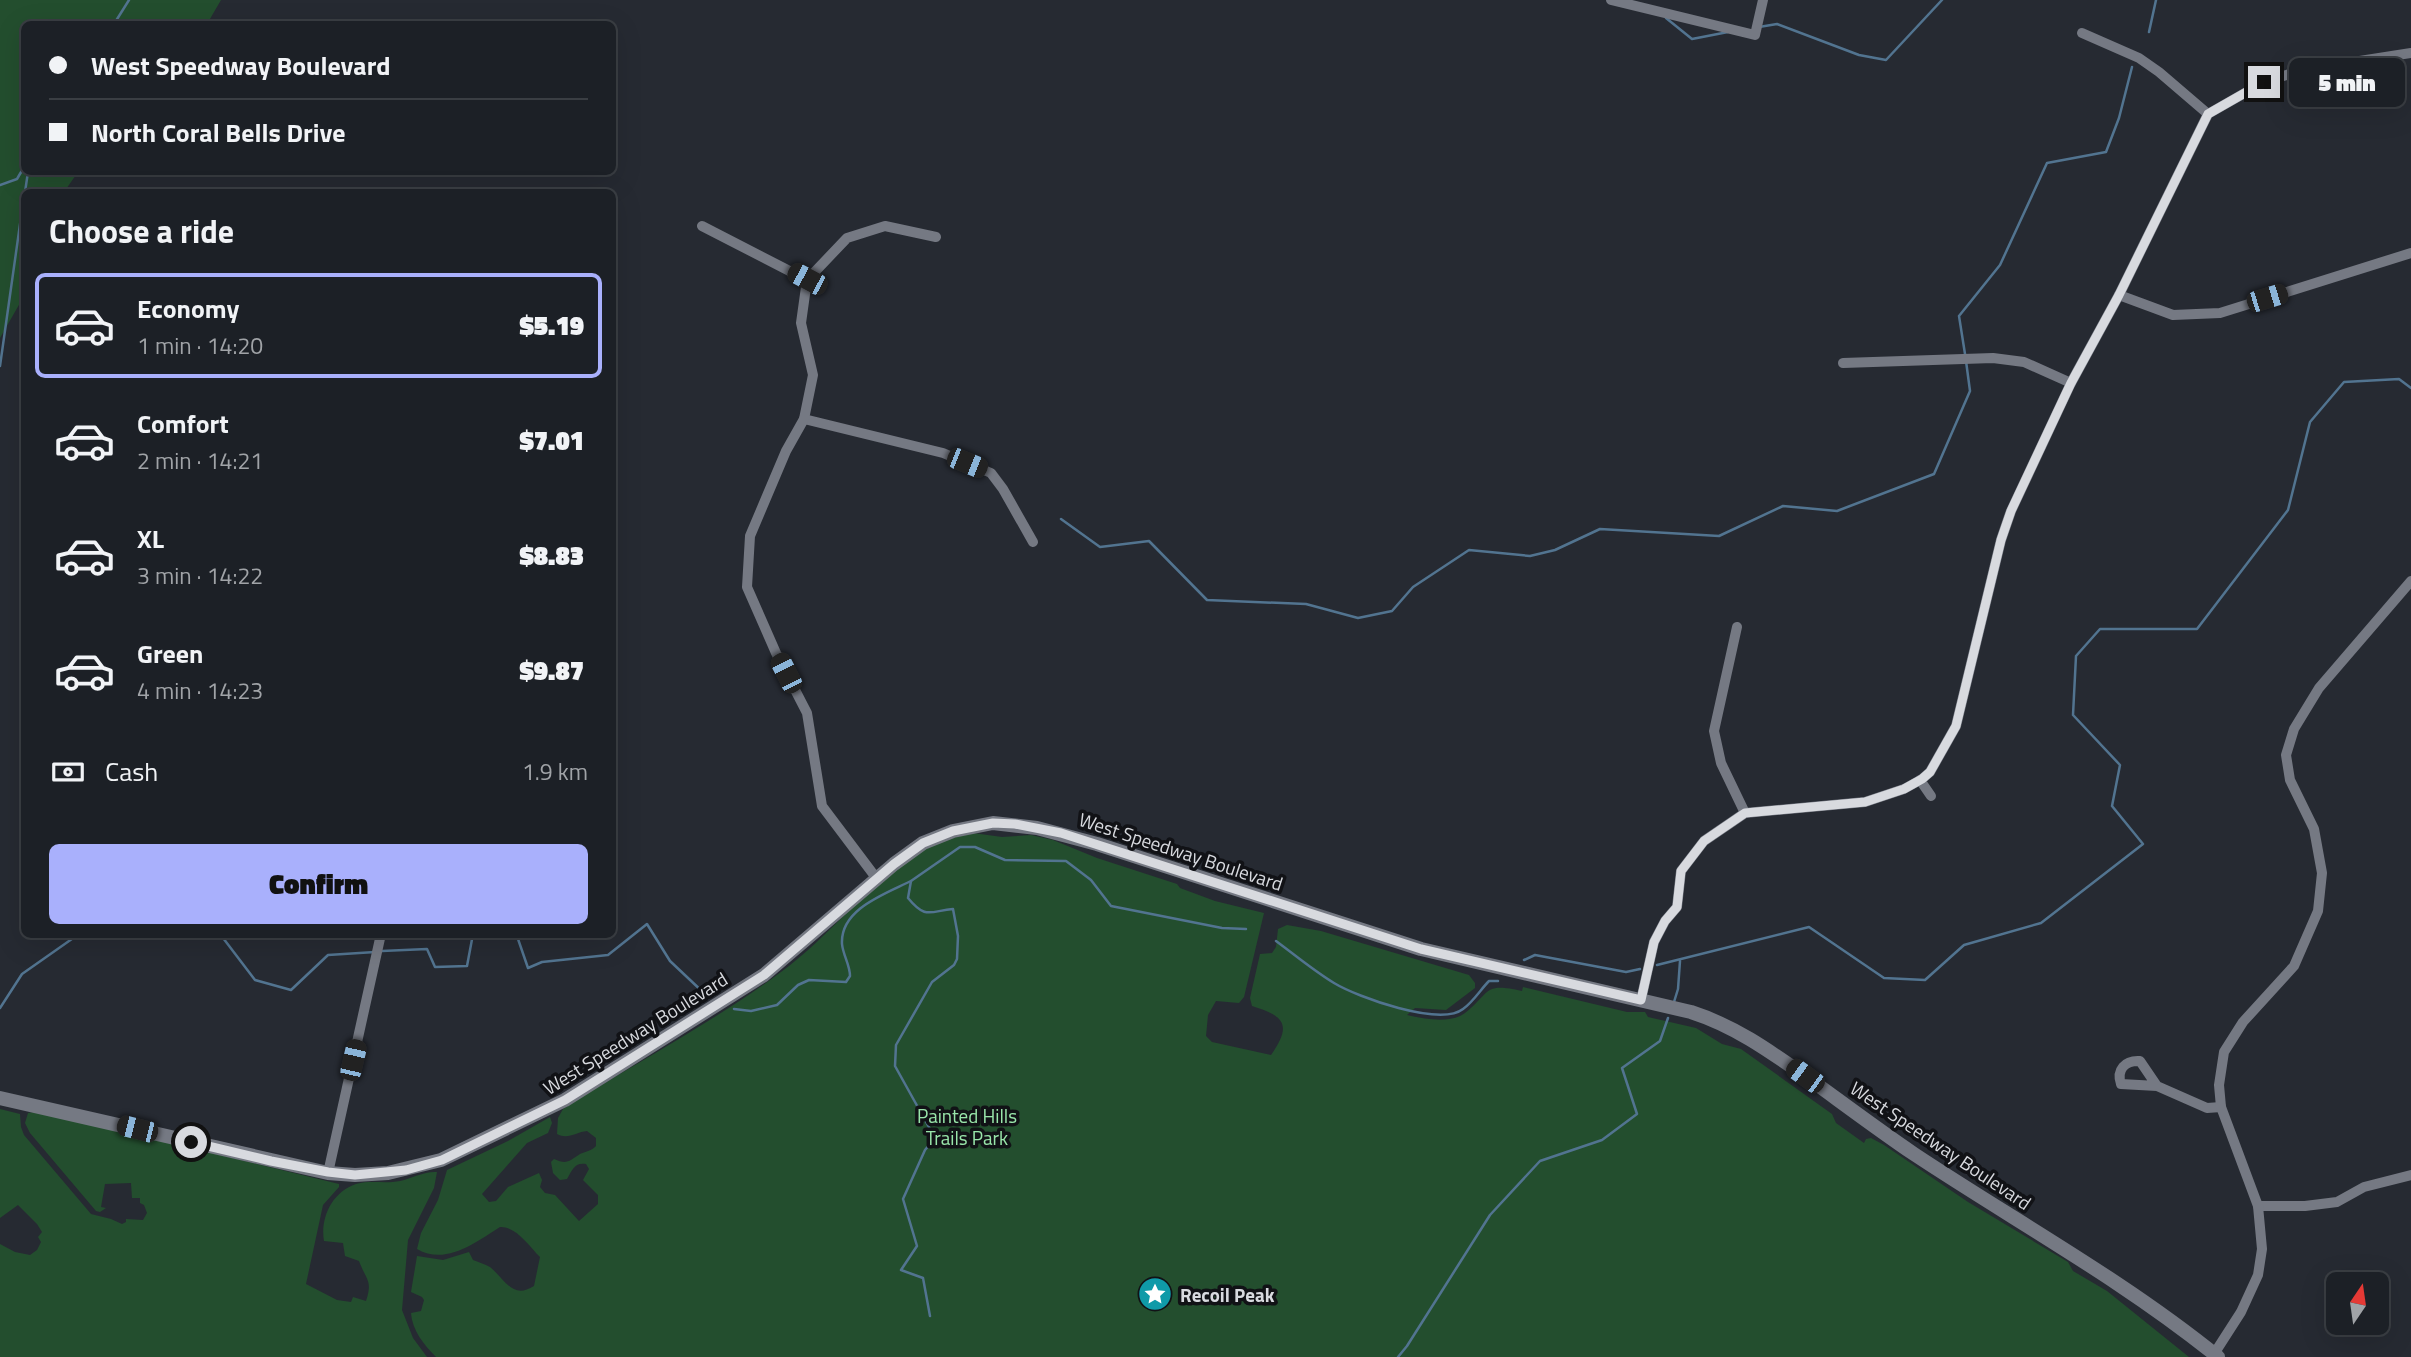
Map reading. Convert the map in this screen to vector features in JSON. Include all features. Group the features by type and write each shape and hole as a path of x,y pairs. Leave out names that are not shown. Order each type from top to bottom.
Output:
{"main road":[{"name":"West Speedway Boulevard","path":"0,1098 328,1172 355,1175 406,1170 465,1150 565,1100 764,975 923,843 953,831 993,823 1026,826 1097,844 1421,949 1711,1018 1746,1035 1973,1193 2081,1258 2216,1355"}],"street":[{"path":"1611,0 1755,35 1763,0"},
{"path":"2082,33 2139,58 2208,114"},
{"path":"1641,1000 1654,942 1665,921 1677,907 1681,871 1704,841 1745,813 1865,802 1904,789 1930,772 1956,726 2008,520 2071,383 2119,295 2208,114 2264,82 2302,70 2411,53"},
{"path":"702,226 807,279"},
{"path":"877,879 822,806 807,713 776,653 747,587 750,536 786,451 804,419 813,375 801,323 807,279 846,238 885,226 936,237"},
{"path":"2119,295 2173,314 2220,313 2411,253"},
{"path":"1843,363 1993,358 2024,362 2071,383"},
{"path":"804,419 943,453 991,473 1033,542"},
{"path":"2216,1355 2241,1312 2258,1275 2262,1249 2258,1206 2221,1107 2219,1086 2224,1052 2243,1022 2294,965 2318,911 2322,873 2314,829 2290,780 2286,755 2294,729 2319,688 2411,581"},
{"path":"1737,627 1714,731 1721,763 1745,813"},
{"path":"1920,780 1931,796"},
{"path":"328,1172 380,938"},
{"path":"2157,1086 2207,1108 2221,1107"},
{"path":"2258,1206 2305,1206 2337,1202 2364,1187 2411,1175"}],"green space":[{"path":"0,0 221,0 209,21 21,21 21,175 76,175 66,189 21,189 21,301 0,338"},
{"name":"Painted Hills Trails Park","path":"973,833 1002,837 1031,835 1053,840 1097,858 1177,884 1180,888 1215,901 1264,913 1244,997 1239,1003 1216,1001 1208,1015 1206,1036 1212,1042 1271,1055 1278,1045 1282,1036 1282,1023 1272,1014 1252,1006 1250,998 1260,954 1272,953 1276,947 1278,929 1287,925 1321,931 1469,975 1475,983 1475,988 1446,1010 1415,1008 1407,1015 1452,1019 1465,1013 1488,991 1500,988 1522,991 1523,987 1627,1012 1645,1012 1648,1017 1696,1028 1722,1044 1741,1049 1832,1114 1836,1123 1864,1143 1871,1138 1884,1145 1968,1202 2068,1262 2073,1271 2107,1291 2189,1357 436,1357 419,1337 412,1319 411,1313 421,1311 424,1300 411,1292 417,1256 443,1260 469,1252 473,1260 490,1267 509,1286 520,1291 534,1286 540,1257 517,1233 500,1227 471,1245 450,1253 428,1254 417,1249 421,1233 438,1200 447,1170 508,1141 550,1117 552,1123 548,1133 527,1143 482,1194 489,1202 496,1201 508,1187 539,1173 542,1180 540,1187 545,1193 555,1195 579,1221 598,1204 598,1195 583,1180 589,1169 586,1164 579,1164 567,1179 560,1180 553,1173 551,1162 554,1159 568,1161 591,1150 596,1146 596,1138 587,1131 568,1136 557,1134 558,1118 563,1109 762,986 807,951 901,865 942,841"},
{"path":"0,1109 20,1114 24,1135 91,1214 122,1224 126,1219 143,1220 147,1213 144,1205 140,1203 140,1198 132,1198 131,1183 105,1184 101,1207 106,1208 100,1212 96,1211 30,1133 25,1123 28,1113 34,1112 122,1131 339,1184 323,1205 306,1284 337,1300 351,1302 353,1297 366,1301 369,1289 359,1261 345,1256 343,1243 324,1241 326,1215 334,1199 356,1184 395,1182 437,1172 434,1188 408,1240 402,1310 413,1338 427,1357 0,1357 0,1244 15,1252 30,1255 37,1250 41,1242 38,1237 42,1232 18,1205 0,1218"}],"waterway":[{"path":"116,21 129,0"},
{"path":"1759,27 1777,24 1859,55 1886,60 1942,0"},
{"path":"2149,32 2156,0"},
{"path":"1666,18 1692,39 1728,32"},
{"path":"1965,354 1959,316 2000,265 2047,163 2106,152 2119,118 2132,67"},
{"path":"0,185 17,179 21,172"},
{"path":"25,189 28,175"},
{"path":"0,366 21,217"},
{"path":"1061,519 1100,547 1149,541 1207,600 1306,604 1358,618 1392,611 1413,587 1469,550 1530,556 1555,550 1600,529 1719,536 1783,506 1837,511 1934,474 1970,391 1966,361"},
{"path":"1657,965 1809,927 1884,978 1925,980 1964,945 2041,923 2143,844 2112,806 2120,765 2073,715 2076,656 2100,629 2197,629 2288,510 2310,422 2344,382 2399,379 2411,388"},
{"path":"930,1316 923,1278 901,1270 917,1246 903,1199 925,1150 935,1138 895,1066 896,1045 932,982 954,965 957,959 958,936 953,909 929,912 919,909 908,898 911,881 960,847 975,847 1005,860 1066,861 1091,880 1111,906 1222,928 1246,929"},
{"path":"734,1009 751,1011 777,1005 798,985 809,980 846,982 850,972 842,944 848,921 877,897 911,881"},
{"path":"515,938 518,939 528,968 542,962 608,955 647,924 670,961 706,995"},
{"path":"0,1008 22,974 73,938"},
{"path":"223,938 255,980 291,990 328,955 375,952"},
{"path":"382,951 427,949 435,967 467,966 472,938"},
{"path":"1276,941 1345,989 1398,1008 1418,1012 1452,1014 1467,1006 1489,981 1498,981"},
{"path":"1524,960 1535,955 1626,972 1640,969"},
{"path":"1674,1002 1680,961"},
{"path":"1398,1357 1490,1215 1540,1161 1602,1140 1637,1114 1622,1068 1660,1041 1668,1018"}],"place":[{"name":"Recoil Peak","path":"1155,1294"}],"route":[{"path":"191,1142 271,1161 355,1175 406,1170 442,1160 565,1100 764,975 894,864 923,843 953,831 993,823 1015,824 1061,833 1421,949 1641,1000 1654,942 1665,921 1677,907 1681,871 1704,841 1745,813 1865,802 1904,789 1930,772 1956,726 2001,540 2011,511 2071,383 2119,295 2208,114 2264,82"}]}
